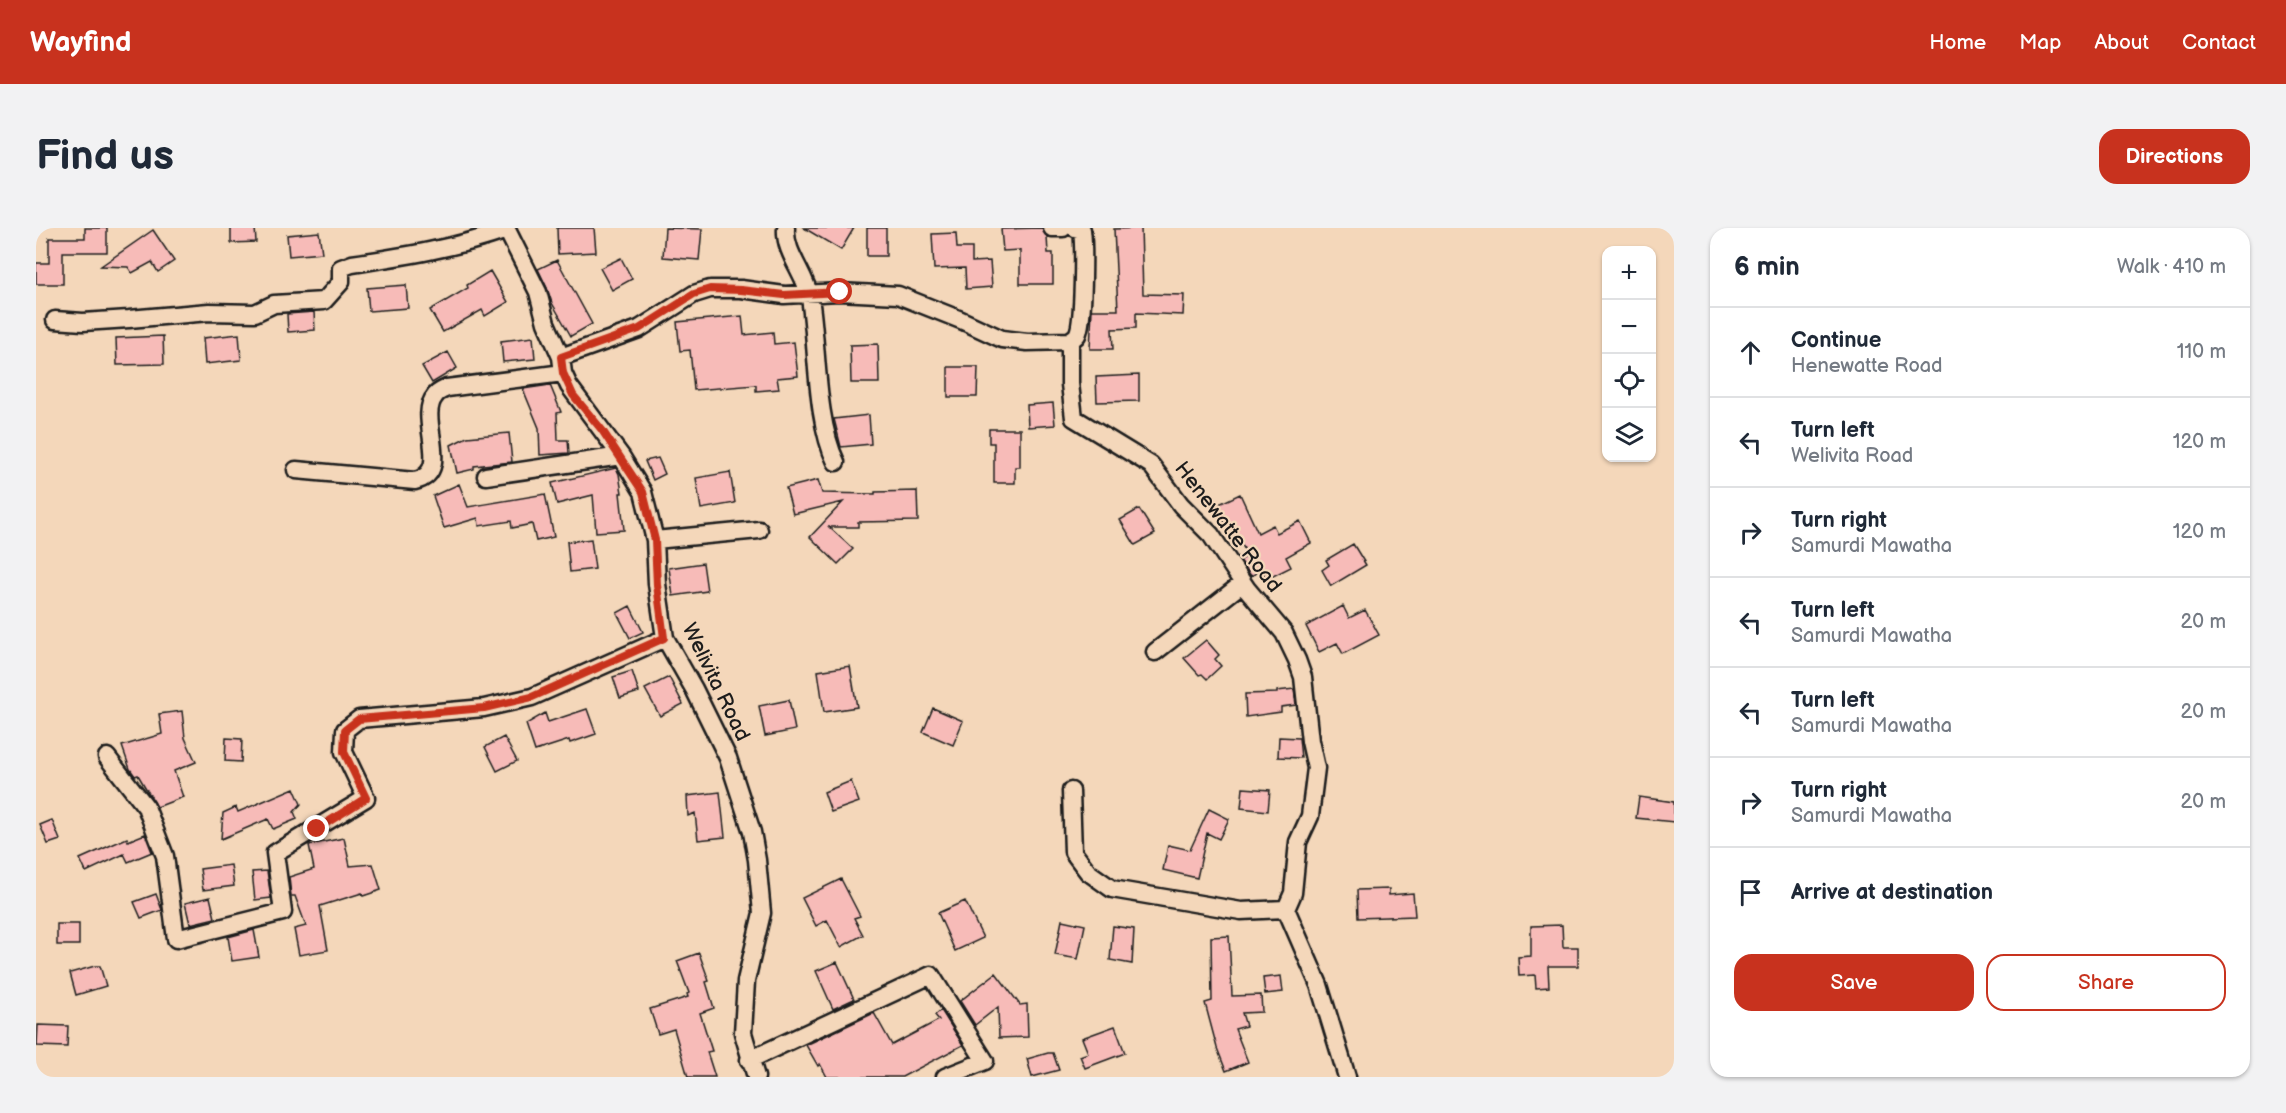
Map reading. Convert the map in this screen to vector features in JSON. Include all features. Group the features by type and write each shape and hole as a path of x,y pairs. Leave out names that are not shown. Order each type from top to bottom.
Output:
{"street":[{"path":"786,228 793,260 809,295 823,417 829,448 836,462"},
{"path":"1052,228 1063,228"},
{"path":"296,470 415,481 425,479 431,472 433,454 429,408 435,396 447,387 562,365 639,329 694,294 710,289 809,295 840,292 898,295 1002,339 1027,342 1070,341 1078,334 1083,261 1082,230 1075,228"},
{"path":"55,320 83,322 209,312 255,313 274,304 324,301 341,282 341,268 352,264 432,252 475,242 506,229"},
{"name":"Welivita Road","path":"506,229 538,292 546,322 573,395 621,456 643,492 655,540 657,585 664,638 694,689 728,758 752,832 762,913 746,981 743,1033 749,1060 756,1077"},
{"name":"Henewatte Road","path":"1070,341 1070,384 1074,418 1151,465 1181,505 1211,536 1243,583 1284,633 1297,660 1303,677 1310,741 1316,768 1310,816 1298,842 1293,894 1286,909"},
{"path":"486,476 621,456"},
{"path":"655,540 759,530"},
{"path":"1155,652 1243,583"},
{"path":"107,757 146,807 165,856 176,939 283,912 275,853 366,798 344,752 345,730 359,719 484,708 532,697 664,638"},
{"path":"1071,791 1073,852 1088,872 1112,889 1241,911 1286,909 1319,985 1347,1077"},
{"path":"749,1060 931,975 985,1061 945,1077"}],"building":[{"path":"85,228 107,228 107,252 63,252 63,284 36,284 36,263 49,263 49,238 85,238"},
{"path":"231,228 255,228 256,242 231,243"},
{"path":"557,228 594,228 596,252 558,254"},
{"path":"665,228 702,229 699,260 663,257"},
{"path":"804,228 854,228 841,250"},
{"path":"867,228 886,228 886,256 867,256"},
{"path":"1042,228 1047,237 1048,253 1053,253 1053,284 1020,284 1020,250 1003,251 1001,229"},
{"path":"1141,228 1143,294 1184,295 1183,315 1136,313 1136,328 1112,329 1113,349 1090,349 1092,310 1118,310 1114,229"},
{"path":"153,230 174,261 158,272 152,262 132,273 128,267 101,266"},
{"path":"319,232 322,253 289,256 287,235"},
{"path":"956,233 957,248 972,248 972,262 990,261 992,287 966,289 965,268 934,269 932,234"},
{"path":"621,258 632,279 612,290 600,268"},
{"path":"557,260 592,324 571,336 552,303 538,269"},
{"path":"490,271 508,302 485,316 482,310 443,332 430,310 468,288 467,285"},
{"path":"406,285 408,308 369,311 367,288"},
{"path":"314,312 315,330 288,332 287,314"},
{"path":"742,316 744,335 773,332 774,344 794,342 798,376 777,378 779,389 756,391 756,385 694,390 690,350 680,351 677,322"},
{"path":"239,334 241,360 205,364 203,338"},
{"path":"163,336 164,364 117,365 116,338"},
{"path":"533,337 535,359 503,362 501,341"},
{"path":"878,344 879,383 851,383 850,345"},
{"path":"448,352 457,368 432,383 422,366"},
{"path":"948,367 978,367 977,397 948,397"},
{"path":"1139,375 1139,401 1097,402 1096,377"},
{"path":"550,385 561,412 557,413 558,440 568,440 569,453 540,455 539,428 523,389"},
{"path":"1053,403 1055,425 1028,427 1027,405"},
{"path":"869,415 871,444 841,447 834,419"},
{"path":"989,429 1020,429 1020,467 1015,467 1015,483 994,483 994,443 989,443"},
{"path":"509,433 512,462 474,466 474,469 457,473 451,445 467,437"},
{"path":"658,458 665,474 653,480 645,461"},
{"path":"616,468 622,493 620,493 624,530 596,532 593,495 557,504 552,483"},
{"path":"730,472 735,503 701,509 696,478"},
{"path":"818,480 822,493 875,494 875,492 917,491 918,521 858,522 858,527 829,527 853,549 838,564 810,537 843,502 793,514 786,488"},
{"path":"459,484 468,507 545,494 554,537 536,541 532,524 512,528 511,521 479,526 478,518 444,528 433,496"},
{"path":"1240,494 1258,533 1273,525 1277,533 1300,521 1311,543 1286,557 1291,567 1267,579 1262,570 1251,576 1240,560 1248,556 1236,534 1231,536 1217,505"},
{"path":"1139,509 1155,534 1135,545 1120,520"},
{"path":"591,539 595,569 570,572 567,542"},
{"path":"1353,544 1366,565 1331,586 1322,570 1329,565 1326,560"},
{"path":"703,563 707,591 673,596 669,568"},
{"path":"630,606 643,632 630,638 617,613"},
{"path":"1343,606 1349,618 1365,610 1379,635 1343,654 1337,643 1319,652 1306,626"},
{"path":"1206,640 1219,655 1215,659 1221,666 1207,679 1202,674 1199,675 1184,658"},
{"path":"850,666 857,707 824,712 818,671"},
{"path":"632,671 639,692 620,698 613,677"},
{"path":"669,677 683,704 660,716 645,689"},
{"path":"1294,689 1296,705 1281,707 1281,712 1246,717 1245,694 1277,693 1277,691"},
{"path":"789,700 795,730 765,736 759,706"},
{"path":"933,708 963,721 953,745 923,732"},
{"path":"587,709 596,734 535,751 526,724 545,713 548,722"},
{"path":"182,711 185,738 196,762 174,771 183,797 157,807 138,775 135,776 130,769 122,746 162,734 159,714"},
{"path":"504,737 517,761 497,771 485,747"},
{"path":"1279,737 1299,738 1301,758 1278,757"},
{"path":"226,738 242,739 241,762 225,761"},
{"path":"851,781 859,802 831,812 824,792"},
{"path":"294,788 301,804 294,812 297,819 273,829 268,819 221,839 223,813 236,807 238,812"},
{"path":"1243,788 1270,790 1268,811 1241,808"},
{"path":"720,792 725,837 698,840 695,813 688,816 687,796"},
{"path":"1639,797 1674,802 1674,822 1636,818"},
{"path":"1209,809 1229,819 1219,839 1207,833 1197,878 1163,870 1168,845 1190,850"},
{"path":"52,820 60,840 48,844 40,825"},
{"path":"145,834 152,852 128,862 124,854 86,872 80,859 127,838 128,841"},
{"path":"344,838 350,866 373,864 381,890 363,896 362,893 320,906 328,950 299,955 294,929 306,926 295,896 291,896 289,877 314,869 309,845"},
{"path":"231,865 234,886 203,890 200,869"},
{"path":"267,871 271,898 255,900 252,872"},
{"path":"841,879 860,916 854,918 863,935 841,947 827,920 816,926 802,898"},
{"path":"1389,889 1389,895 1413,893 1415,916 1358,918 1357,890"},
{"path":"156,894 162,910 141,918 134,902"},
{"path":"210,897 215,918 190,924 185,903"},
{"path":"965,901 983,938 955,951 938,913"},
{"path":"1062,920 1085,925 1078,959 1055,955"},
{"path":"57,924 79,924 79,945 57,945"},
{"path":"1562,925 1563,947 1578,947 1578,966 1548,966 1549,987 1536,988 1535,975 1519,976 1518,957 1531,956 1531,926"},
{"path":"1113,926 1134,929 1132,964 1110,960"},
{"path":"254,930 259,957 232,961 228,937"},
{"path":"1229,936 1232,996 1261,995 1262,1012 1242,1013 1246,1026 1235,1029 1248,1062 1226,1071 1217,1048 1205,1003 1212,1001 1211,937"},
{"path":"699,953 709,981 706,982 714,1008 700,1013 712,1051 707,1052 715,1077 688,1077 674,1029 658,1034 650,1009 688,997 689,993 677,961"},
{"path":"837,962 854,999 833,1009 816,971"},
{"path":"100,966 106,986 76,995 70,973"},
{"path":"996,973 1020,1005 1027,1004 1028,1037 999,1038 998,1007 975,1025 960,1001"},
{"path":"1281,976 1283,992 1265,994 1263,978"},
{"path":"941,1010 963,1045 902,1077 827,1077 806,1045 874,1013 892,1045 939,1020 935,1015"},
{"path":"38,1025 68,1026 67,1047 37,1046"},
{"path":"1115,1026 1125,1053 1085,1068 1080,1056 1088,1053 1082,1038"},
{"path":"1053,1053 1059,1070 1032,1077 1027,1059"}],"route":[{"path":"317,829 366,798 344,752 345,730 359,719 484,708 532,697 664,638 657,585 655,540 643,492 621,456 573,395 563,373 561,357 639,329 694,294 710,289 784,295 840,292"}]}
